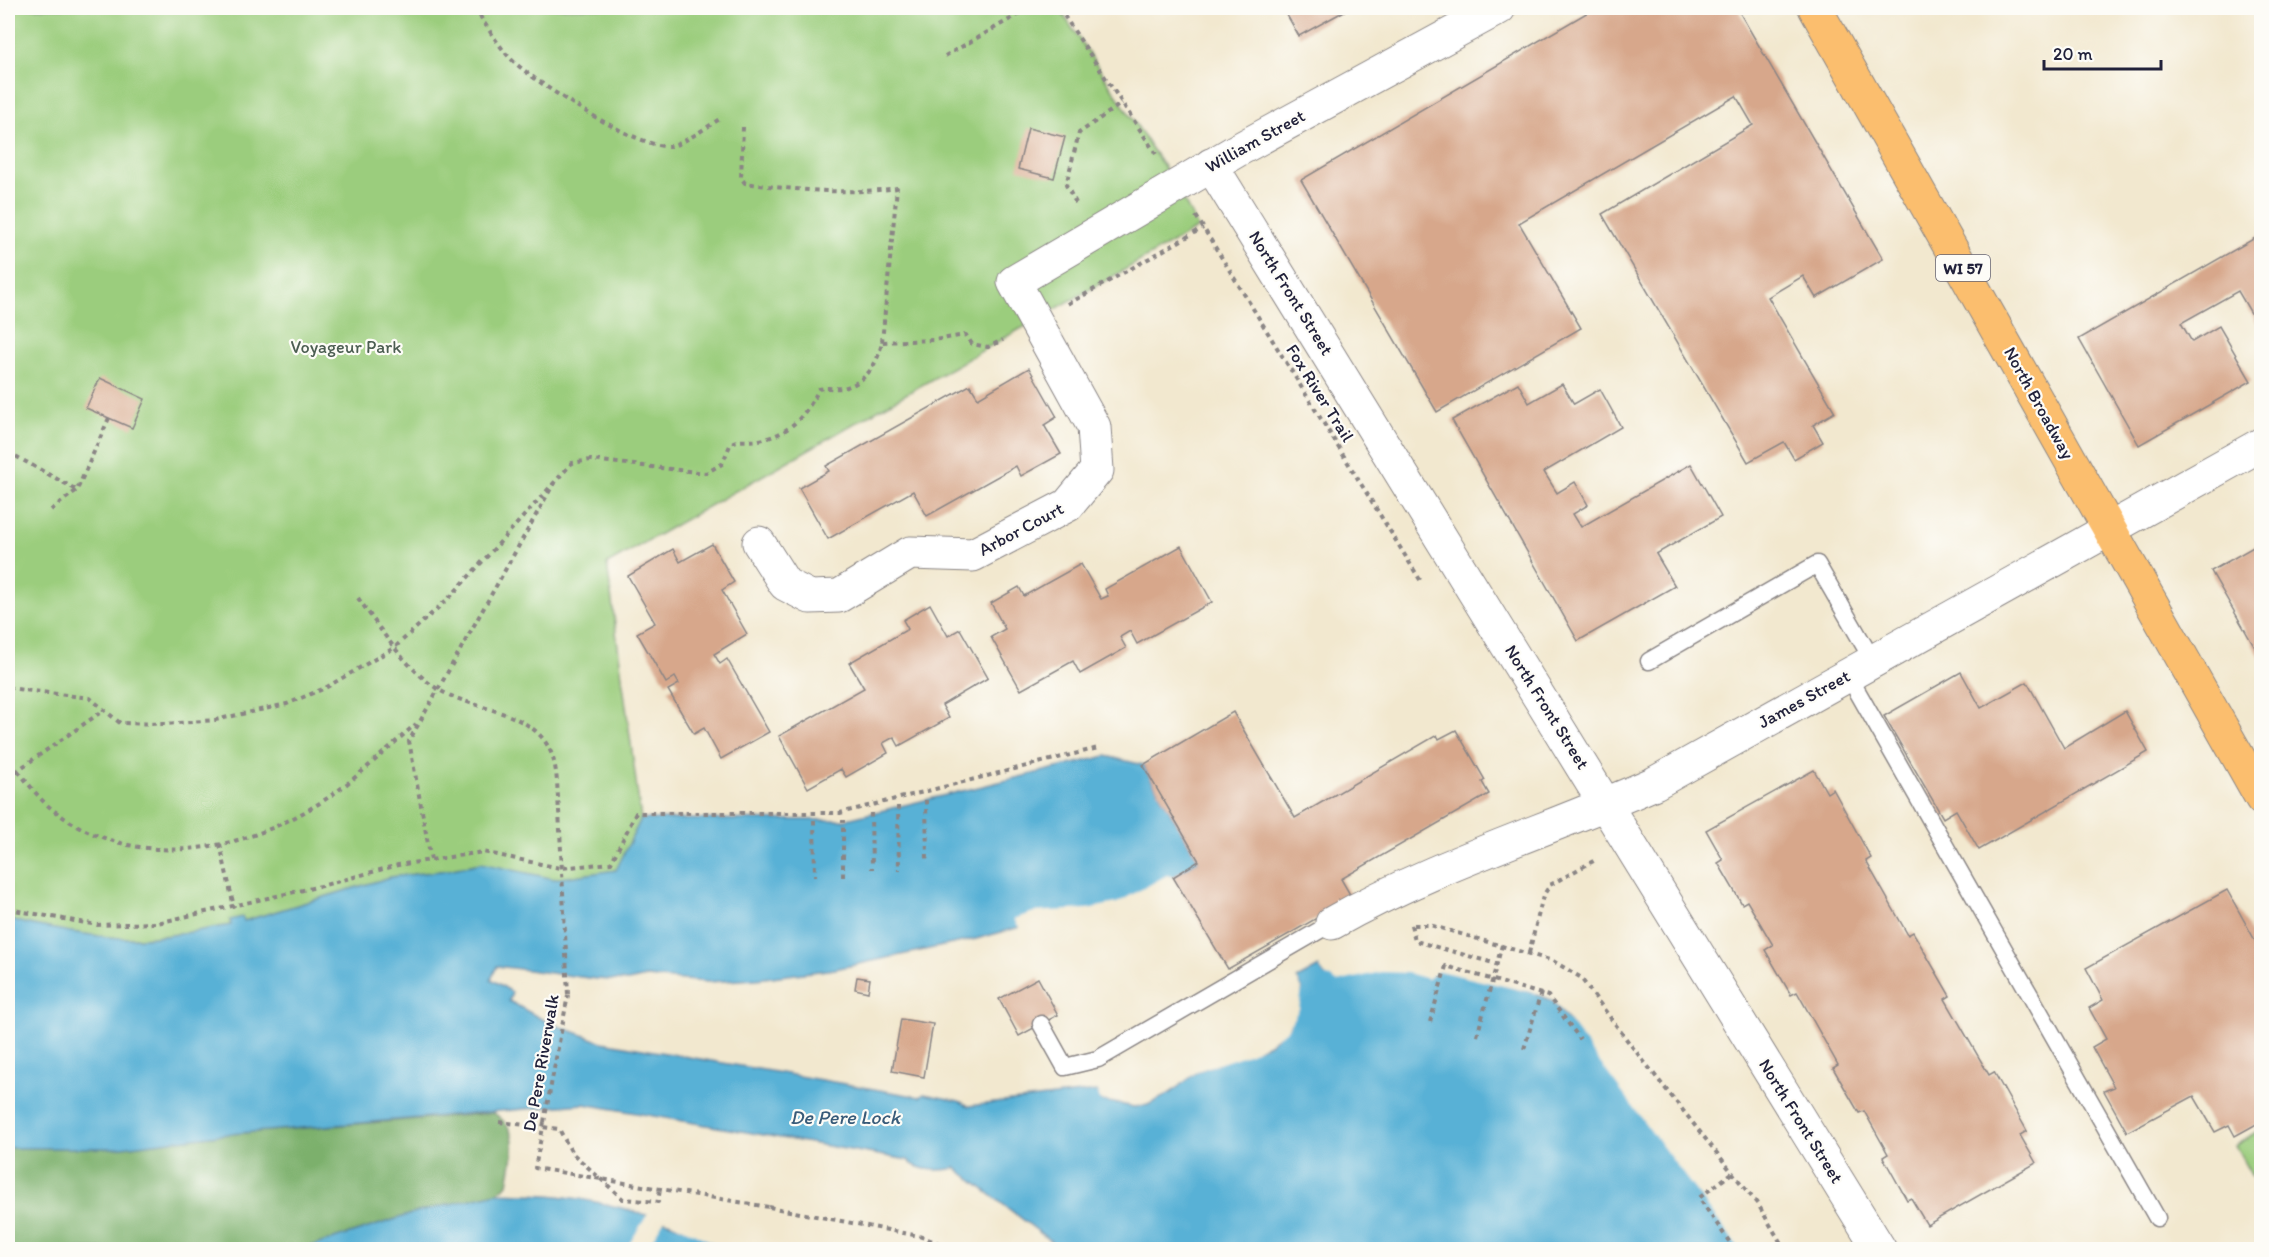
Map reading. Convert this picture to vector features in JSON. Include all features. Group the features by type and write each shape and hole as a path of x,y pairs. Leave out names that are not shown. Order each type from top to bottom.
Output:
{"main road":[{"name":"North Broadway","path":"1815,8 2262,799"}],"street":[{"name":"William Street","path":"1014,282 1211,165 1499,8"},
{"name":"North Front Street","path":"1211,165 1880,1250"},
{"name":"Arbor Court","path":"759,543 785,584 810,597 839,596 910,553 973,555 1068,505 1097,470 1094,426 1014,282"},
{"name":"James Street","path":"1325,927 1378,897 1439,870 1607,804 1654,783 2262,444"}],"lane":[{"path":"1649,661 1817,564 1861,668 1964,876 2157,1218"},
{"path":"1041,1024 1065,1067 1098,1059 1325,927"}],"path":[{"path":"475,8 508,56 526,73 607,124 660,146 672,146 720,119"},
{"path":"945,56 1030,8"},
{"name":"Fox River Trail","path":"1059,8 1176,185 1423,585"},
{"path":"1096,234 1066,185 1079,133 1122,103"},
{"path":"8,688 90,698 120,723 166,724 215,720 287,704 325,688 394,648 452,595 572,463 580,460 694,473 716,469 727,457 731,443 758,441 781,433 806,412 819,389 846,387 862,378 874,366 882,342 897,188 873,191 780,188 745,183 741,178 743,128"},
{"path":"882,342 914,342 966,335 972,344 988,347 1203,228"},
{"path":"51,510 77,490 109,418"},
{"path":"8,452 77,490"},
{"path":"431,860 409,741 417,723 557,477"},
{"name":"De Pere Riverwalk","path":"358,598 412,669 437,688 519,720 540,735 547,745 555,768 568,995 536,1168 769,1207 919,1236 958,1250"},
{"path":"8,777 104,710"},
{"path":"18,771 50,807 74,825 103,839 163,851 220,844 248,837 314,807 417,723"},
{"path":"8,909 97,925 128,926 157,923 234,907 398,865 483,852 560,868 612,863 636,813 840,813 1098,748"},
{"path":"926,800 927,861"},
{"path":"898,806 898,871"},
{"path":"871,813 872,869"},
{"path":"814,820 815,877"},
{"path":"843,820 843,877"},
{"path":"220,844 234,907"},
{"path":"1529,953 1542,896 1550,885 1597,859"},
{"path":"1411,925 1415,940 1419,942 1497,964"},
{"path":"1402,928 1411,925 1430,925 1529,953 1568,968 1580,977 1764,1213 1785,1250"},
{"path":"1477,1036 1502,945"},
{"path":"1430,1022 1446,966 1548,996 1580,1039"},
{"path":"1524,1049 1541,993"},
{"path":"499,1122 559,1129 572,1153 623,1199 658,1203 660,1189"},
{"path":"1732,1173 1699,1198 1735,1250"},
{"path":"1774,1250 1783,1243"}],"green space":[{"name":"Voyageur Park","path":"8,8 1059,8 1176,185 1198,228 607,564 641,819 617,870 554,879 480,863 448,870 391,877 244,921 230,920 231,925 191,932 121,938 64,931 8,920"},
{"path":"494,1113 509,1128 513,1145 508,1184 497,1193 418,1212 300,1250 8,1249 8,1148 114,1148 218,1135"},
{"path":"2261,1130 2261,1193 2235,1146"}],"water":[{"name":"De Pere Lock","path":"1106,756 1143,765 1199,861 1173,877 1183,894 1161,896 1107,917 1038,916 1020,927 976,939 835,969 756,979 708,982 646,977 628,981 497,966 491,979 512,992 509,1001 547,1022 602,1042 920,1097 924,1094 959,1101 969,1106 1097,1091 1100,1100 1134,1107 1148,1105 1170,1093 1198,1071 1269,1044 1289,1025 1302,989 1297,979 1319,967 1325,975 1353,977 1375,970 1433,967 1531,992 1551,1000 1584,1038 1742,1249 1061,1249 956,1168 923,1169 908,1160 584,1104 218,1135 114,1148 8,1148 8,920 93,935 148,938 231,925 230,920 242,917 244,921 391,877 448,870 481,863 554,879 616,870 641,819 843,820"},
{"path":"497,1193 558,1196 606,1204 653,1217 745,1250 300,1250 418,1212"}],"pier":[{"path":"1167,875 1173,877 1185,897 1162,899 1107,920 1074,922 1038,919 1021,930 1014,919 1034,912 1087,909 1117,903"},
{"path":"1405,962 1434,964 1532,989 1550,997 1439,971 1428,979 1407,973 1381,972 1337,982 1325,975 1319,967 1321,964 1326,971 1353,974"},
{"path":"1297,979 1302,989 1299,1009 1286,1031 1251,1053 1198,1071 1166,1095 1142,1106 1099,1100 1098,1093 1100,1092 1102,1098 1123,1099 1135,1104 1147,1102 1169,1091 1196,1069 1267,1041 1287,1023 1298,988 1295,981"},
{"path":"1551,997 1600,1049 1673,1142 1745,1250 1739,1249"},
{"path":"649,1212 730,1234 748,1250 726,1249 665,1219 646,1249 626,1249"}],"building":[{"path":"1283,8 1350,8 1299,36"},
{"path":"1595,8 1737,8 1883,259 1816,298 1803,276 1768,297 1835,412 1813,425 1823,442 1794,459 1784,442 1748,462 1602,214 1753,125 1736,96 1519,223 1581,328 1437,412 1301,180"},
{"path":"1028,128 1065,137 1054,178 1018,169"},
{"path":"2262,234 2262,332 2238,291 2181,323 2192,342 2219,326 2251,381 2139,445 2079,339"},
{"path":"1029,368 1057,417 1044,425 1061,454 1021,476 1016,466 927,516 913,491 828,539 799,488 829,471 826,466 970,385 978,398"},
{"path":"100,378 145,399 132,428 86,408"},
{"path":"1518,383 1529,403 1562,384 1574,404 1600,389 1621,427 1544,472 1557,493 1575,482 1588,505 1573,514 1581,527 1691,464 1721,517 1656,554 1675,586 1578,641 1452,420"},
{"path":"2262,542 2262,660 2211,571"},
{"path":"712,544 734,582 722,590 747,634 714,654 720,664 727,659 769,732 721,759 704,728 694,734 668,690 679,684 675,677 666,683 637,633 655,623 628,576 673,549 680,562"},
{"path":"1181,546 1212,602 1137,644 1130,631 1120,637 1126,648 1080,674 1073,661 1021,690 991,637 1005,629 991,603 1019,587 1024,596 1081,564 1101,599 1108,596 1105,589"},
{"path":"930,604 948,636 960,629 988,678 942,705 949,718 899,746 894,737 883,743 888,753 846,777 841,769 808,788 779,736 864,688 849,663 908,629 903,620"},
{"path":"1961,672 1981,708 2027,682 2064,748 2125,711 2148,752 1979,850 1956,810 1943,818 1884,716"},
{"path":"1233,712 1295,818 1437,735 1439,739 1456,730 1485,780 1482,782 1489,794 1341,879 1352,898 1228,969 1173,877 1199,861 1143,765"},
{"path":"1814,770 1827,793 1833,789 1871,858 1866,861 1908,935 1913,932 1950,996 1945,999 1989,1075 1994,1072 2027,1131 2020,1135 2036,1163 1927,1225 1911,1198 1907,1200 1883,1157 1888,1154 1864,1111 1859,1113 1833,1068 1838,1065 1797,992 1791,995 1765,950 1773,945 1747,901 1742,904 1718,863 1723,860 1706,830"},
{"path":"2227,890 2262,953 2262,1121 2235,1136 2229,1125 2215,1132 2194,1096 2127,1132 2104,1091 2114,1087 2092,1047 2106,1039 2089,1008 2103,1000 2086,968"},
{"path":"857,977 870,979 868,992 855,989"},
{"path":"1038,978 1058,1015 1019,1036 999,999"},
{"path":"901,1019 933,1024 924,1077 892,1071"}]}
